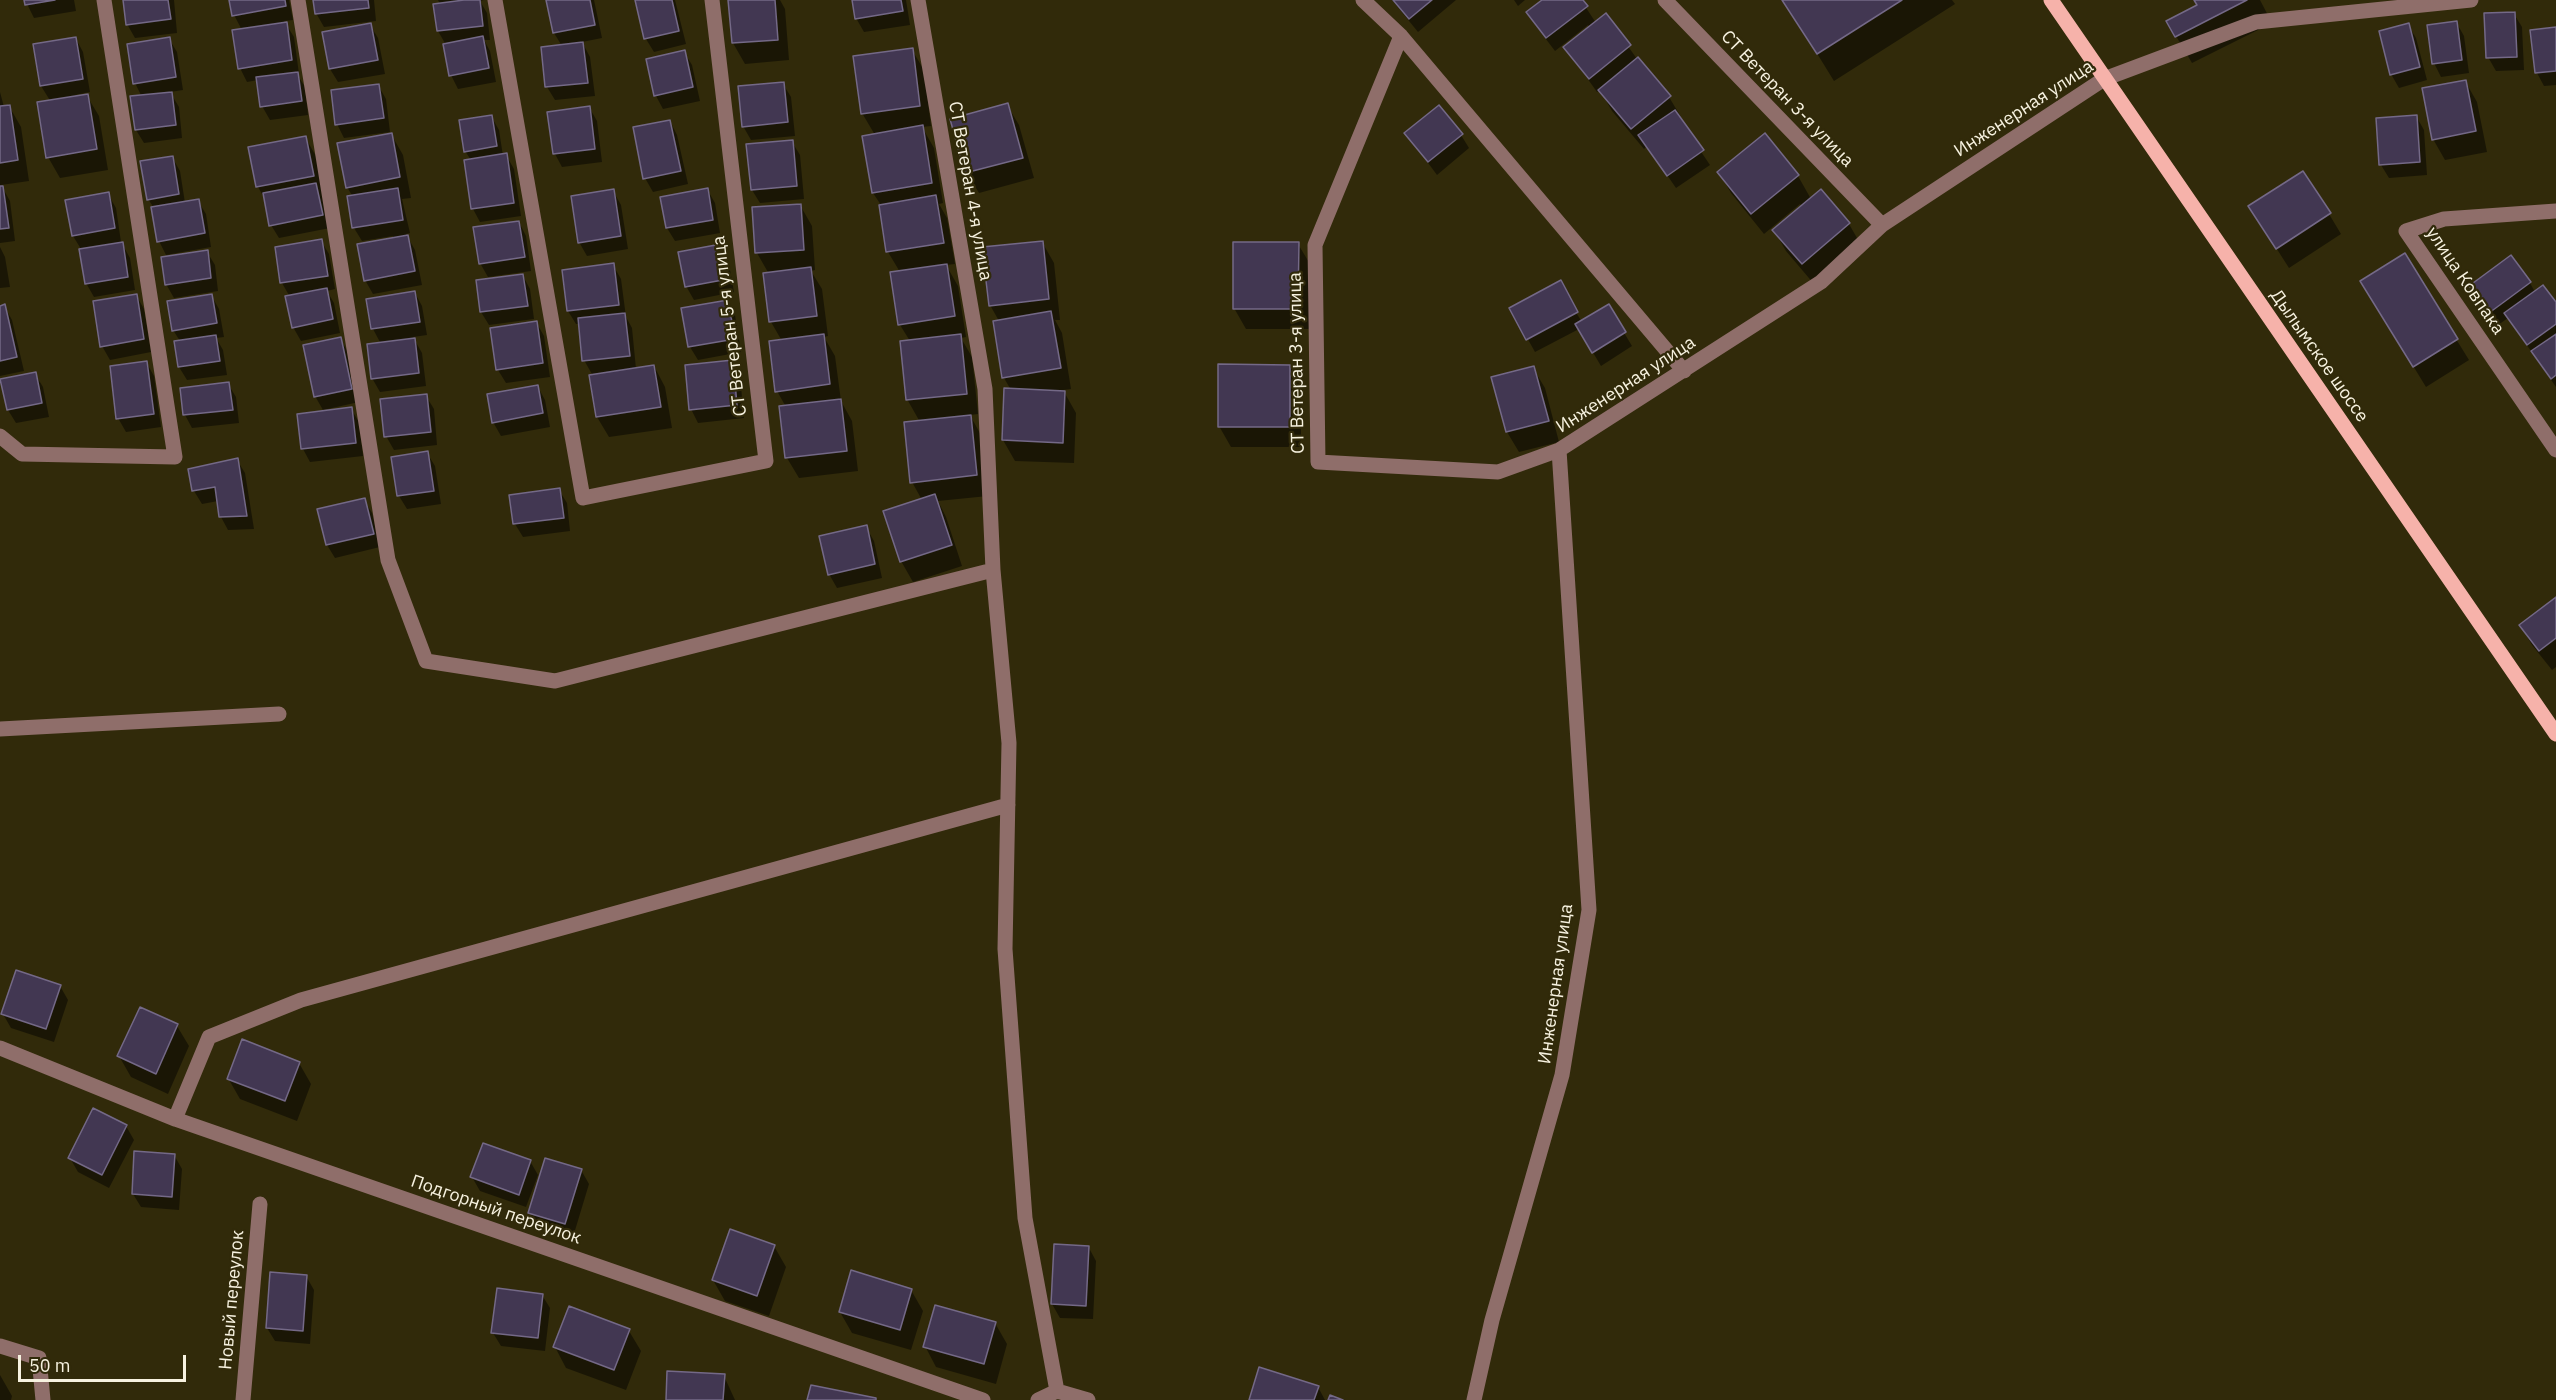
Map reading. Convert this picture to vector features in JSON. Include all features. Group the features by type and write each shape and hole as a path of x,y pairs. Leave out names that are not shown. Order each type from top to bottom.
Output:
{"main road":[{"name":"Дылымское шоссе","path":"2051,0 2556,734"}],"street":[{"path":"0,436 22,454 175,457 104,0"},
{"path":"298,0 388,560 426,661 555,681 993,570"},
{"name":"СТ Ветеран 5-я улица","path":"495,0 583,498 766,461 712,0"},
{"name":"СТ Ветеран 4-я улица","path":"918,0 985,389 993,570 1009,743 1005,949 1025,1218 1057,1390"},
{"path":"1363,0 1401,36 1684,370"},
{"name":"СТ Ветеран 3-я улица","path":"1665,0 1882,225"},
{"name":"Инженерная улица","path":"1474,1400 1492,1320 1562,1075 1589,910 1559,450 1821,282 1882,225 2104,79 2256,22 2471,0"},
{"name":"СТ Ветеран 3-я улица","path":"1401,36 1315,244 1318,462 1498,472 1559,450"},
{"name":"улица Ковпака","path":"2556,211 2445,219 2406,231 2556,450"},
{"path":"0,729 279,714"},
{"path":"175,1119 209,1037 300,1000 1008,805"},
{"name":"Подгорный переулок","path":"0,1048 175,1119 983,1400"},
{"name":"Новый переулок","path":"243,1400 260,1204"},
{"path":"0,1346 39,1358 43,1400"},
{"path":"1038,1400 1057,1390 1088,1400"}],"building":[{"path":"24,0 55,0 25,5"},
{"path":"123,0 168,0 171,19 126,25"},
{"path":"229,0 285,0 286,6 232,16"},
{"path":"313,0 368,0 369,8 315,14"},
{"path":"480,0 483,26 437,31 433,4"},
{"path":"546,0 590,0 595,25 553,33"},
{"path":"635,0 672,0 679,31 644,39"},
{"path":"728,0 775,0 778,40 732,43"},
{"path":"852,0 901,0 903,11 855,19"},
{"path":"1393,0 1432,0 1409,19"},
{"path":"1542,0 1583,0 1588,6 1546,38 1526,12"},
{"path":"1782,0 1902,0 1817,54"},
{"path":"2194,0 2247,0 2175,37 2166,21 2197,5"},
{"path":"2515,12 2517,57 2486,58 2484,13"},
{"path":"1606,13 1631,45 1589,79 1563,47"},
{"path":"2457,21 2462,60 2432,64 2427,25"},
{"path":"287,22 292,60 238,69 232,30"},
{"path":"371,23 378,60 329,69 322,32"},
{"path":"2409,23 2420,67 2390,75 2379,31"},
{"path":"2556,27 2556,71 2535,73 2530,30"},
{"path":"483,36 489,68 449,76 443,44"},
{"path":"76,37 83,79 40,86 33,44"},
{"path":"170,37 176,77 133,84 127,44"},
{"path":"583,42 588,83 545,87 541,47"},
{"path":"913,48 920,106 861,114 853,56"},
{"path":"685,50 693,87 654,96 646,59"},
{"path":"1638,57 1671,96 1631,129 1598,90"},
{"path":"298,72 302,101 260,107 256,77"},
{"path":"2466,80 2476,131 2432,140 2422,88"},
{"path":"784,82 788,122 742,127 738,86"},
{"path":"379,84 384,118 335,125 331,90"},
{"path":"172,92 176,125 135,130 130,96"},
{"path":"88,94 97,149 46,158 37,102"},
{"path":"1008,103 1023,158 965,173 950,119"},
{"path":"10,105 18,160 0,163 0,106"},
{"path":"1439,105 1463,134 1428,162 1404,133"},
{"path":"590,106 595,149 553,154 547,112"},
{"path":"1675,110 1704,150 1667,176 1638,135"},
{"path":"492,115 497,146 464,152 459,120"},
{"path":"2417,115 2420,162 2379,165 2376,118"},
{"path":"670,120 681,171 643,179 633,127"},
{"path":"923,125 932,183 872,193 862,136"},
{"path":"392,133 400,177 346,188 337,143"},
{"path":"1765,133 1799,175 1751,214 1717,172"},
{"path":"306,136 314,176 256,187 248,147"},
{"path":"793,140 797,186 751,190 746,144"},
{"path":"507,153 514,203 471,209 464,160"},
{"path":"173,156 179,194 147,200 140,161"},
{"path":"2303,171 2331,213 2276,249 2248,206"},
{"path":"316,183 323,215 269,226 263,193"},
{"path":"0,186 3,186 9,228 0,229"},
{"path":"398,188 403,220 352,228 347,196"},
{"path":"708,188 713,220 666,228 660,197"},
{"path":"614,189 621,236 578,243 571,196"},
{"path":"1821,189 1850,223 1802,264 1772,230"},
{"path":"109,192 115,228 72,236 65,200"},
{"path":"936,195 944,243 886,252 879,205"},
{"path":"199,199 205,233 157,242 151,207"},
{"path":"801,204 804,250 755,253 752,207"},
{"path":"519,221 525,257 479,264 473,227"},
{"path":"408,235 415,271 364,281 357,244"},
{"path":"322,239 328,276 280,283 275,247"},
{"path":"1043,241 1049,299 989,306 982,247"},
{"path":"123,242 128,277 85,284 79,249"},
{"path":"1233,242 1299,242 1298,309 1233,309"},
{"path":"721,244 728,279 685,287 678,252"},
{"path":"208,250 211,278 165,285 161,257"},
{"path":"2405,253 2458,339 2413,367 2360,281"},
{"path":"2511,255 2531,282 2489,313 2469,286"},
{"path":"614,263 619,305 567,311 562,270"},
{"path":"947,264 955,316 898,325 890,272"},
{"path":"811,267 817,316 769,322 763,273"},
{"path":"523,274 528,306 480,312 476,280"},
{"path":"1561,280 1578,312 1526,340 1509,308"},
{"path":"2543,285 2556,302 2556,324 2527,345 2504,313"},
{"path":"327,288 333,319 292,328 285,296"},
{"path":"415,291 420,322 371,329 366,299"},
{"path":"137,294 144,339 100,347 93,301"},
{"path":"212,294 217,323 172,331 167,301"},
{"path":"728,300 735,339 688,347 681,308"},
{"path":"5,304 17,357 0,361 0,306"},
{"path":"1609,304 1626,332 1592,353 1575,324"},
{"path":"1051,311 1061,368 1002,378 993,321"},
{"path":"625,313 630,356 582,361 578,318"},
{"path":"537,321 543,363 496,370 490,328"},
{"path":"824,334 830,384 775,392 769,341"},
{"path":"961,334 967,394 906,400 900,341"},
{"path":"2556,334 2556,375 2551,379 2531,351"},
{"path":"216,335 220,361 178,367 174,341"},
{"path":"341,337 352,389 314,397 303,345"},
{"path":"415,338 419,373 371,379 367,344"},
{"path":"733,360 737,405 689,410 685,365"},
{"path":"147,361 154,414 116,419 110,366"},
{"path":"1218,364 1290,365 1290,427 1218,427"},
{"path":"654,365 661,407 596,417 589,375"},
{"path":"1534,366 1549,421 1506,432 1491,377"},
{"path":"36,372 42,403 7,410 0,379"},
{"path":"229,382 233,410 183,415 180,388"},
{"path":"538,385 543,413 492,423 487,394"},
{"path":"1004,388 1065,391 1063,443 1002,440"},
{"path":"427,394 431,432 384,437 380,399"},
{"path":"841,399 847,451 785,458 779,406"},
{"path":"352,407 356,443 301,449 297,414"},
{"path":"971,415 977,475 910,483 904,422"},
{"path":"428,451 434,491 397,496 391,457"},
{"path":"238,458 247,516 219,517 215,487 192,491 188,469"},
{"path":"560,488 564,518 513,524 509,495"},
{"path":"935,494 952,545 900,562 883,511"},
{"path":"365,498 374,534 326,545 317,509"},
{"path":"867,525 875,564 828,575 819,536"},
{"path":"2556,597 2556,638 2539,651 2519,625"},
{"path":"16,970 61,985 46,1029 1,1014"},
{"path":"140,1007 178,1024 156,1074 117,1056"},
{"path":"242,1039 300,1062 285,1101 227,1079"},
{"path":"93,1108 127,1125 102,1175 68,1158"},
{"path":"483,1143 531,1160 519,1195 470,1177"},
{"path":"134,1151 175,1154 172,1197 132,1194"},
{"path":"545,1158 582,1169 565,1224 528,1213"},
{"path":"730,1229 775,1245 757,1296 712,1280"},
{"path":"1054,1244 1089,1246 1086,1306 1051,1304"},
{"path":"851,1270 912,1289 900,1330 839,1312"},
{"path":"270,1272 307,1275 303,1331 266,1328"},
{"path":"497,1288 543,1294 538,1338 491,1333"},
{"path":"935,1305 996,1322 984,1364 923,1347"},
{"path":"569,1306 630,1329 614,1370 553,1347"},
{"path":"1259,1367 1319,1386 1314,1400 1249,1400"},
{"path":"667,1371 725,1374 723,1400 666,1400"},
{"path":"811,1385 876,1398 876,1400 807,1400"},
{"path":"1330,1395 1343,1400 1328,1400"}]}
